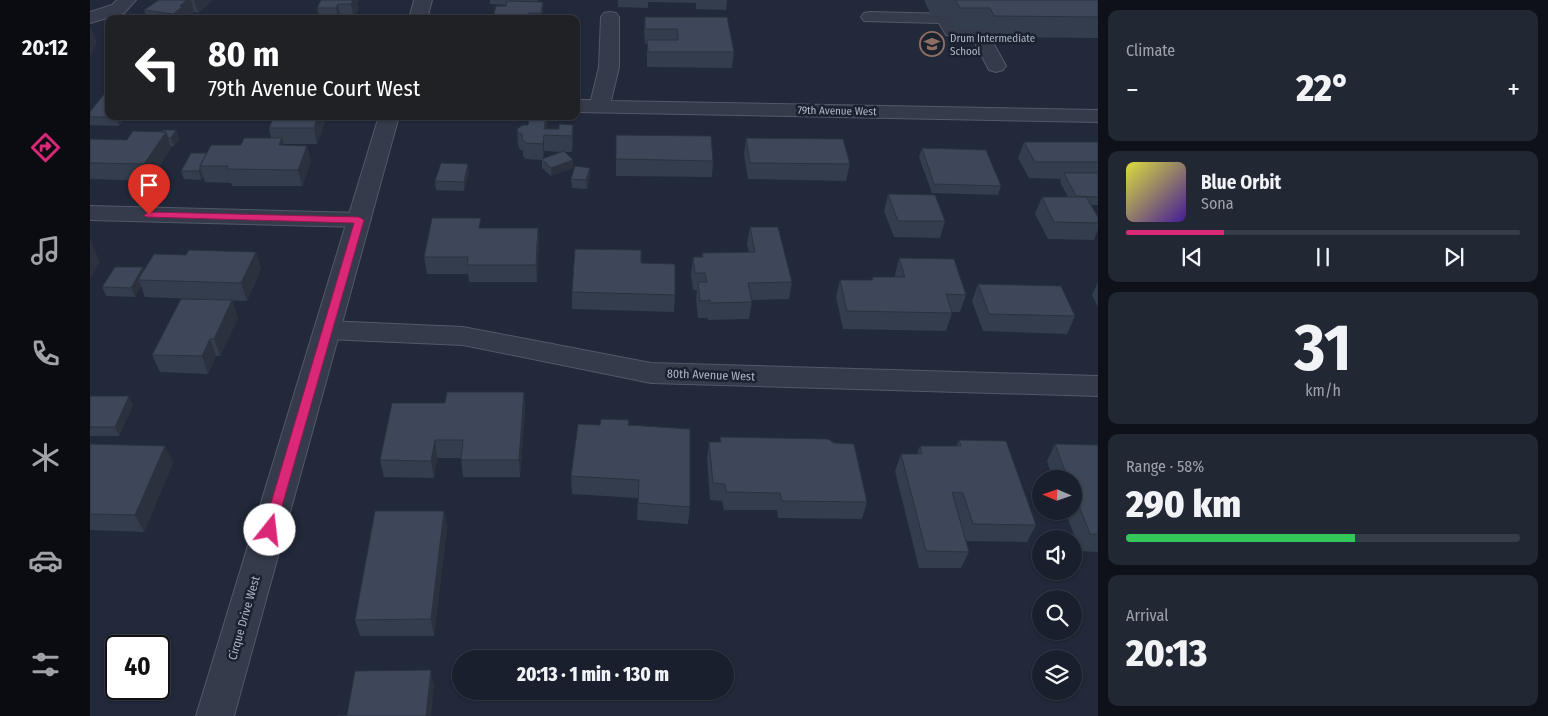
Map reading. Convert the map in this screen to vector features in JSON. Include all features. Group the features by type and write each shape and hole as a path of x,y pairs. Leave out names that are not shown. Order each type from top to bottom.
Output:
{"street":[{"path":"96,17 118,9 127,0"},
{"path":"419,15 423,0"},
{"path":"600,106 602,89 610,67 610,17"},
{"path":"870,17 946,18 952,32 979,32 996,66"},
{"name":"79th Avenue West","path":"580,106 1098,116"},
{"name":"Cirque Drive West","path":"215,716 388,120"},
{"path":"90,213 359,220"},
{"name":"80th Avenue West","path":"327,330 463,336 651,373 1098,386"}],"building":[{"path":"159,0 187,0 173,14 144,10"},
{"path":"321,0 353,0 351,4 338,4 336,8 317,8"},
{"path":"955,0 1098,0 1098,17 994,16 990,8 960,8"},
{"path":"507,1 543,2 541,13 494,15 496,6 506,6"},
{"path":"645,17 727,17 734,52 648,52 647,40 678,40 678,35 677,29 645,29"},
{"path":"105,93 105,117 90,117 90,112"},
{"path":"272,120 317,120 314,128 269,128"},
{"path":"529,120 545,120 544,129 559,129 559,124 573,125 572,136 544,135 543,144 526,143 522,139 522,134 519,134 517,129 523,125 528,125"},
{"path":"163,130 176,130 171,138 168,138 166,132 162,132"},
{"path":"133,131 166,132 144,164 90,163 90,139 127,140"},
{"path":"616,135 711,136 713,161 616,159"},
{"path":"244,138 282,138 279,145 307,146 298,170 227,169 228,166 200,166 211,145 241,145"},
{"path":"746,138 843,139 850,164 750,163"},
{"path":"1024,142 1098,142 1098,162 1035,162"},
{"path":"922,148 986,150 1001,186 934,184"},
{"path":"564,151 573,160 551,168 542,159"},
{"path":"191,153 207,153 199,171 181,171"},
{"path":"441,163 468,164 464,182 435,181"},
{"path":"575,166 590,168 586,180 571,179"},
{"path":"1064,173 1098,173 1098,197 1076,196"},
{"path":"888,194 935,195 945,221 898,221"},
{"path":"1042,197 1086,197 1098,217 1098,223 1054,222"},
{"path":"432,218 481,218 479,228 538,228 536,265 467,265 468,257 424,257"},
{"path":"750,227 778,227 792,282 748,283 752,302 710,303 710,300 700,301 698,282 707,282 705,273 695,273 693,257 703,257 702,253 755,252"},
{"path":"575,249 641,250 641,263 675,264 675,295 572,292"},
{"path":"189,250 256,252 241,283 138,280 154,254 186,255"},
{"path":"899,258 954,259 966,295 946,294 952,313 847,311 840,280 873,280 872,277 905,277"},
{"path":"115,267 143,267 131,288 102,287"},
{"path":"978,284 1061,286 1075,316 989,314"},
{"path":"181,299 232,300 214,339 210,339 202,356 152,355"},
{"path":"447,392 524,392 519,460 461,460 463,440 435,440 431,461 380,460 392,403 445,403"},
{"path":"90,396 129,396 115,427 90,427"},
{"path":"601,419 629,420 628,425 690,429 690,507 638,503 639,480 571,476 578,424 600,425"},
{"path":"720,437 828,439 834,443 854,444 867,502 782,501 780,493 726,492 725,484 713,483 709,442 721,442"},
{"path":"959,440 1006,441 1032,514 1032,520 1034,520 1036,525 973,524 963,493 952,492 969,552 926,551 901,454 922,454 920,446 961,446"},
{"path":"90,444 165,446 135,515 90,514"},
{"path":"1055,444 1098,445 1098,534 1090,534 1082,514 1082,470 1065,470"},
{"path":"375,511 444,511 431,619 355,620"},
{"path":"431,670 426,716 337,716 347,715 355,671"}],"place":[{"name":"Drum Intermediate School","path":"932,44"}],"route":[{"path":"149,215 359,220 270,530"}]}
